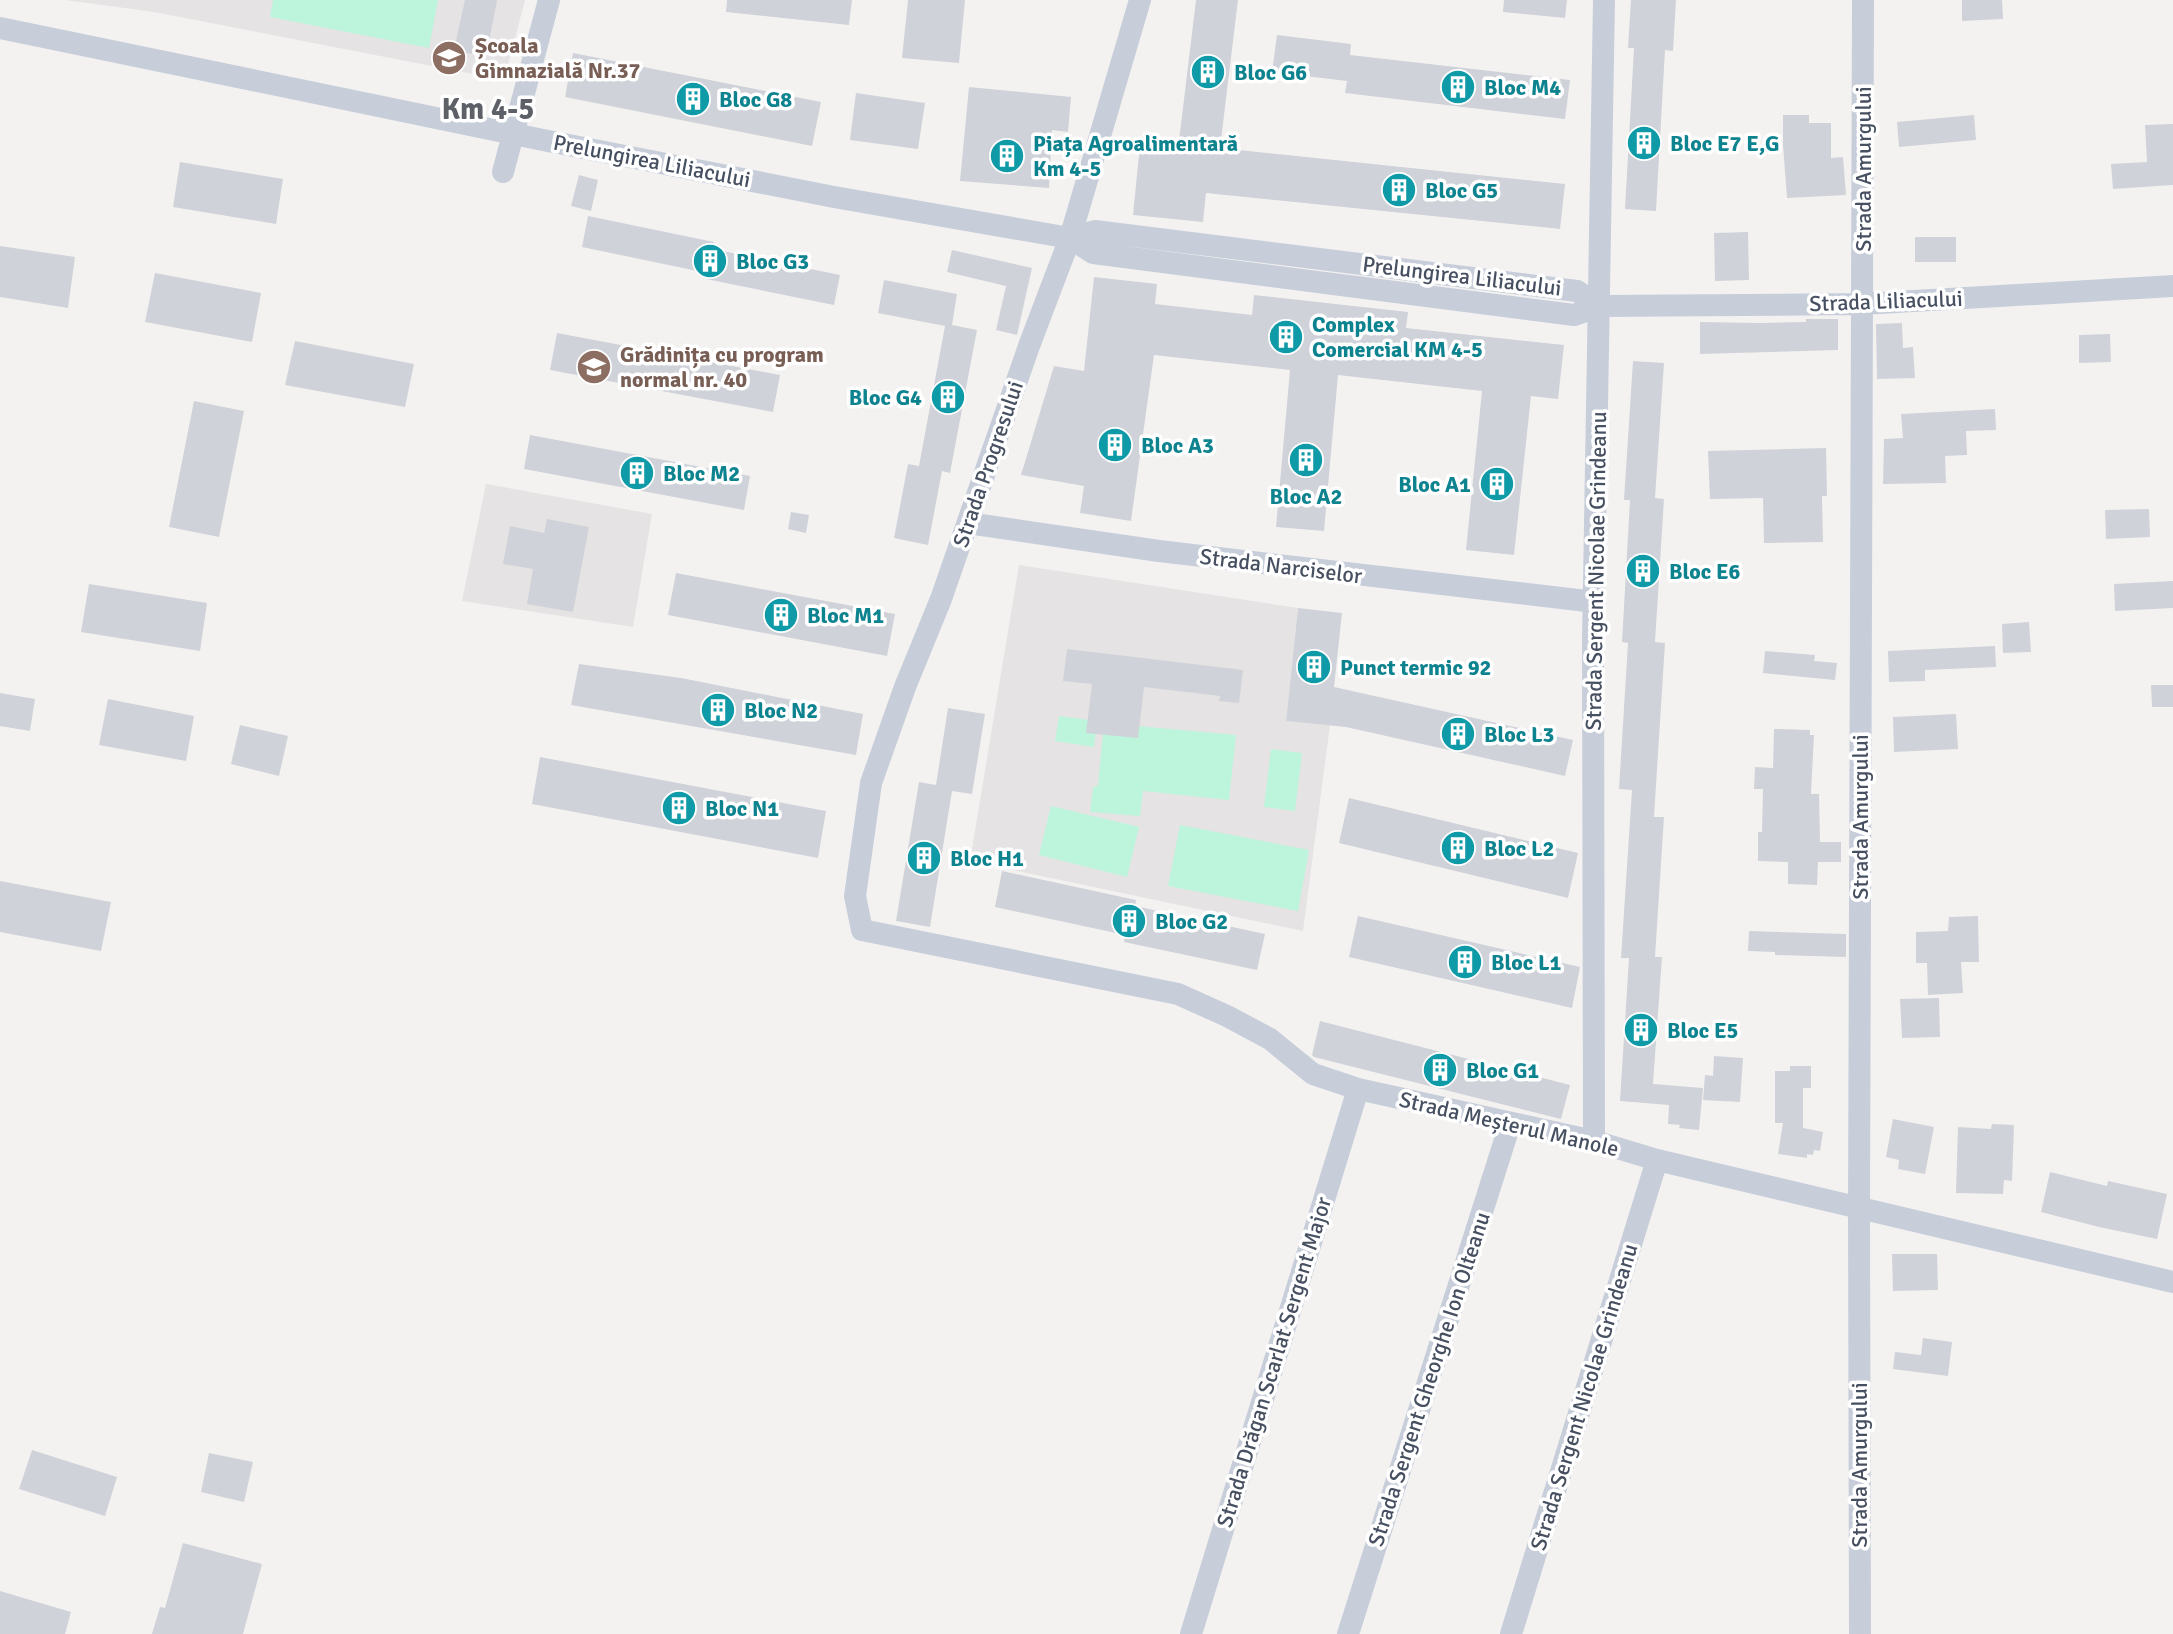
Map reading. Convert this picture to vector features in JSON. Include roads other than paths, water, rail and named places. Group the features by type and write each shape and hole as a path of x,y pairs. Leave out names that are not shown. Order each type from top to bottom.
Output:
{"street":[{"path":"503,172 549,0"},
{"name":"Strada Progresului","path":"862,930 855,896 871,783 1070,238 1140,0"},
{"name":"Strada Sergent Nicolae Grindeanu","path":"1594,1141 1593,640 1604,0"},
{"name":"Strada Amurgului","path":"1860,1634 1863,0"},
{"name":"Prelungirea Liliacului","path":"0,28 834,197 1070,238 1095,231 1577,291 1600,306"},
{"name":"Strada Liliacului","path":"1600,306 1862,304 2173,286"},
{"name":"Strada Narciselor","path":"968,523 1159,551 1595,602"},
{"name":"Strada Meșterul Manole","path":"862,930 1178,994 1270,1039 1313,1074 1358,1089 1594,1141 1657,1160 2173,1282"},
{"name":"Strada Drăgan Scarlat Sergent Major","path":"1191,1634 1358,1089"},
{"name":"Strada Sergent Gheorghe Ion Olteanu","path":"1348,1634 1510,1124"},
{"name":"Strada Sergent Nicolae Grindeanu","path":"1511,1634 1657,1160"}],"place":[{"name":"Școala Gimnazială Nr.37","path":"449,58"},
{"name":"Bloc G6","path":"1208,72"},
{"name":"Bloc M4","path":"1458,87"},
{"name":"Bloc G8","path":"693,99"},
{"name":"Bloc E7 E,G","path":"1644,143"},
{"name":"Piața Agroalimentară Km 4-5","path":"1007,156"},
{"name":"Bloc G5","path":"1399,190"},
{"name":"Bloc G3","path":"710,261"},
{"name":"Complex Comercial KM 4-5","path":"1286,337"},
{"name":"Grădinița cu program normal nr. 40","path":"594,367"},
{"name":"Bloc G4","path":"948,397"},
{"name":"Bloc A3","path":"1115,445"},
{"name":"Bloc A2","path":"1306,460"},
{"name":"Bloc M2","path":"637,473"},
{"name":"Bloc A1","path":"1497,484"},
{"name":"Bloc E6","path":"1643,571"},
{"name":"Bloc M1","path":"781,615"},
{"name":"Punct termic 92","path":"1314,667"},
{"name":"Bloc N2","path":"718,710"},
{"name":"Bloc L3","path":"1458,734"},
{"name":"Bloc N1","path":"679,808"},
{"name":"Bloc L2","path":"1458,848"},
{"name":"Bloc H1","path":"924,858"},
{"name":"Bloc G2","path":"1129,921"},
{"name":"Bloc L1","path":"1465,962"},
{"name":"Bloc E5","path":"1641,1030"},
{"name":"Bloc G1","path":"1440,1070"}],"district":[{"name":"Km 4-5","path":"488,109"}]}
